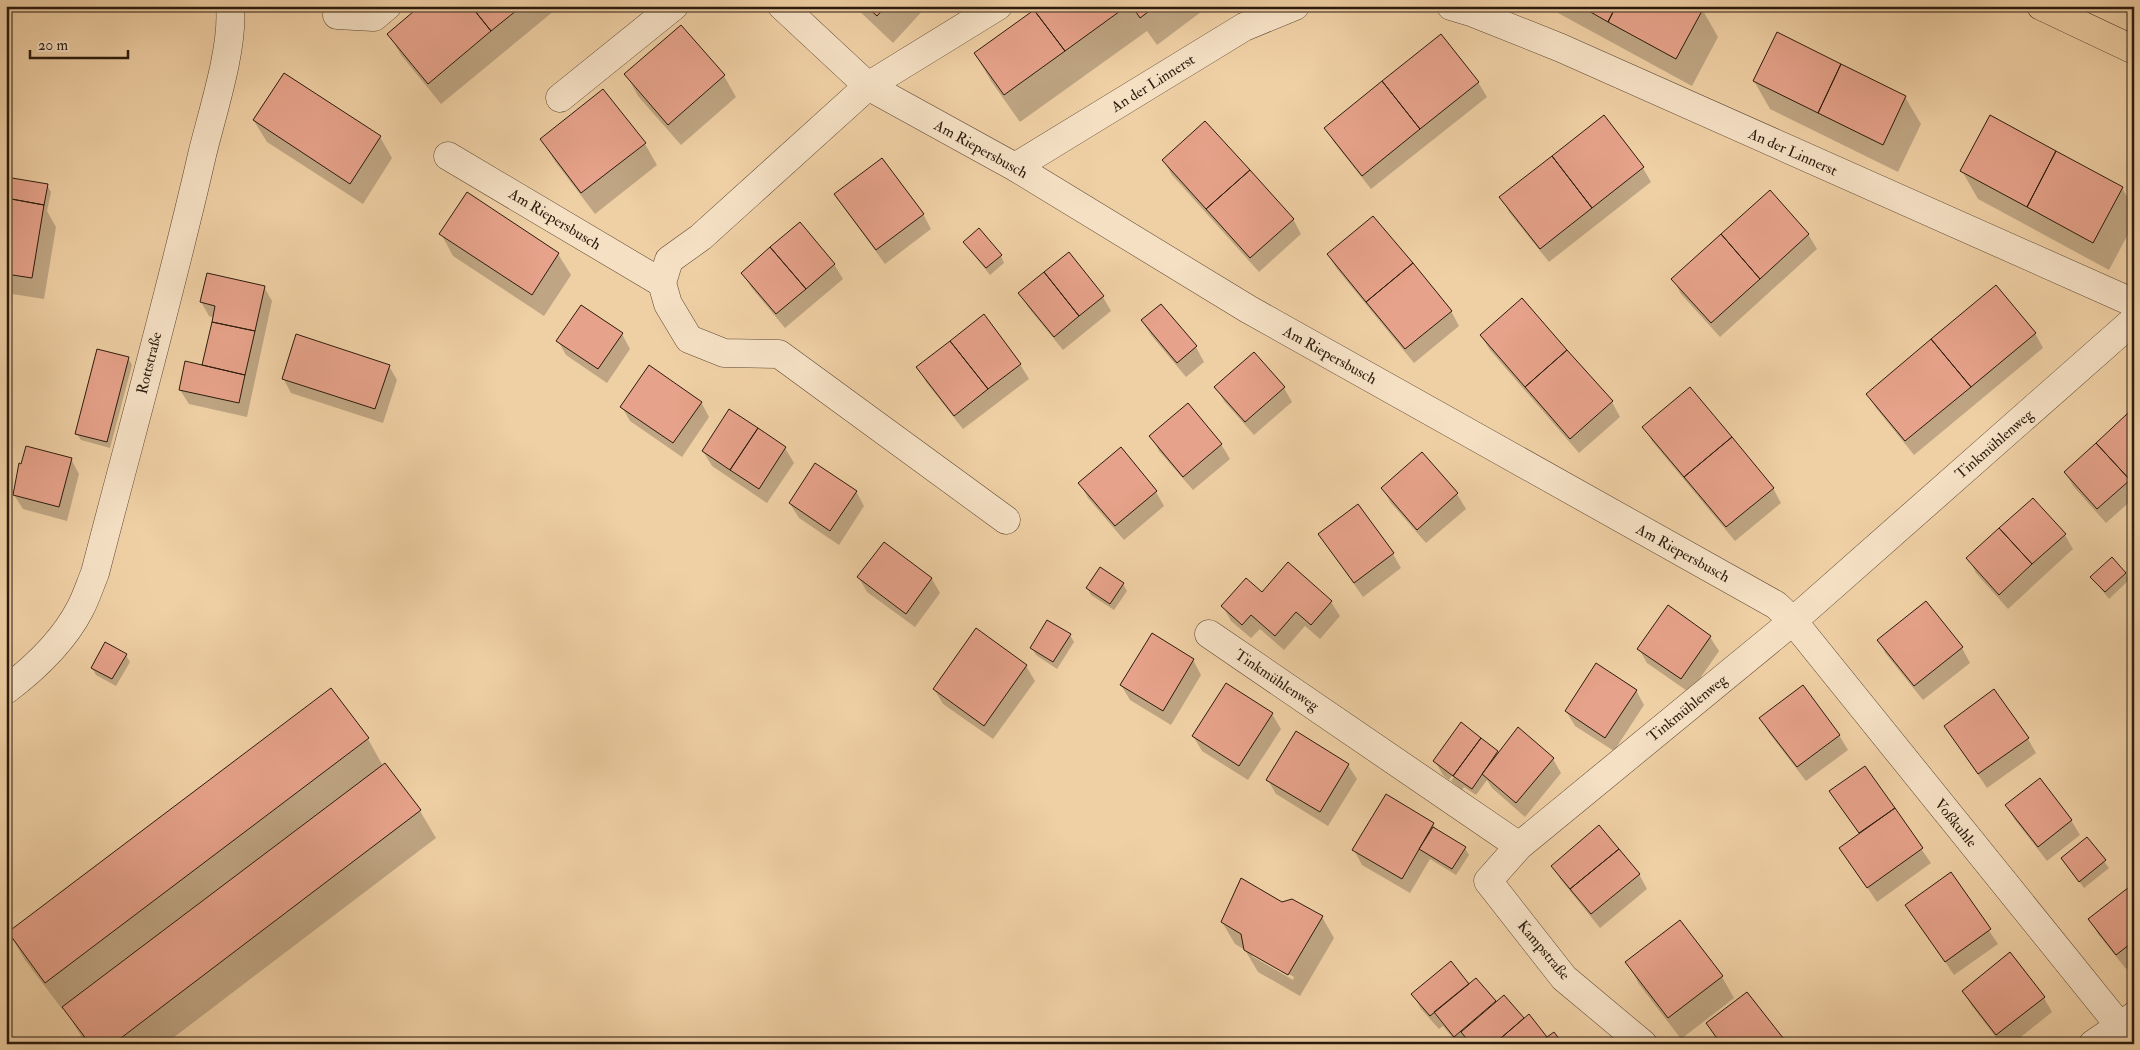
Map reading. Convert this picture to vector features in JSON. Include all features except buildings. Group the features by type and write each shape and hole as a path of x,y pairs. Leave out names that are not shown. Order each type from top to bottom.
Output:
{"main road":[{"path":"2041,6 2134,50"}],"street":[{"name":"Rottstraße","path":"6,690 27,674 62,638 80,609 95,573 195,185 226,53 231,17 230,6"},
{"path":"337,14 374,17 386,6"},
{"path":"560,98 674,6"},
{"name":"Am Riepersbusch","path":"782,6 868,86 1015,167 1248,309 1776,605 1793,621"},
{"path":"998,6 868,86 701,237 669,260 662,283 668,304 689,339 724,353 779,354 1006,520"},
{"name":"An der Linnerst","path":"1015,167 1244,27 1295,6"},
{"name":"An der Linnerst","path":"1450,6 1472,12 1562,48 2134,303"},
{"name":"Am Riepersbusch","path":"448,156 662,283"},
{"name":"Tinkmühlenweg","path":"1209,634 1518,846 1793,621 2134,320"},
{"name":"Voßkuhle","path":"1793,621 2126,1020 2093,1044"},
{"name":"Kampstraße","path":"1518,846 1488,881 1564,978 1643,1044"}]}
